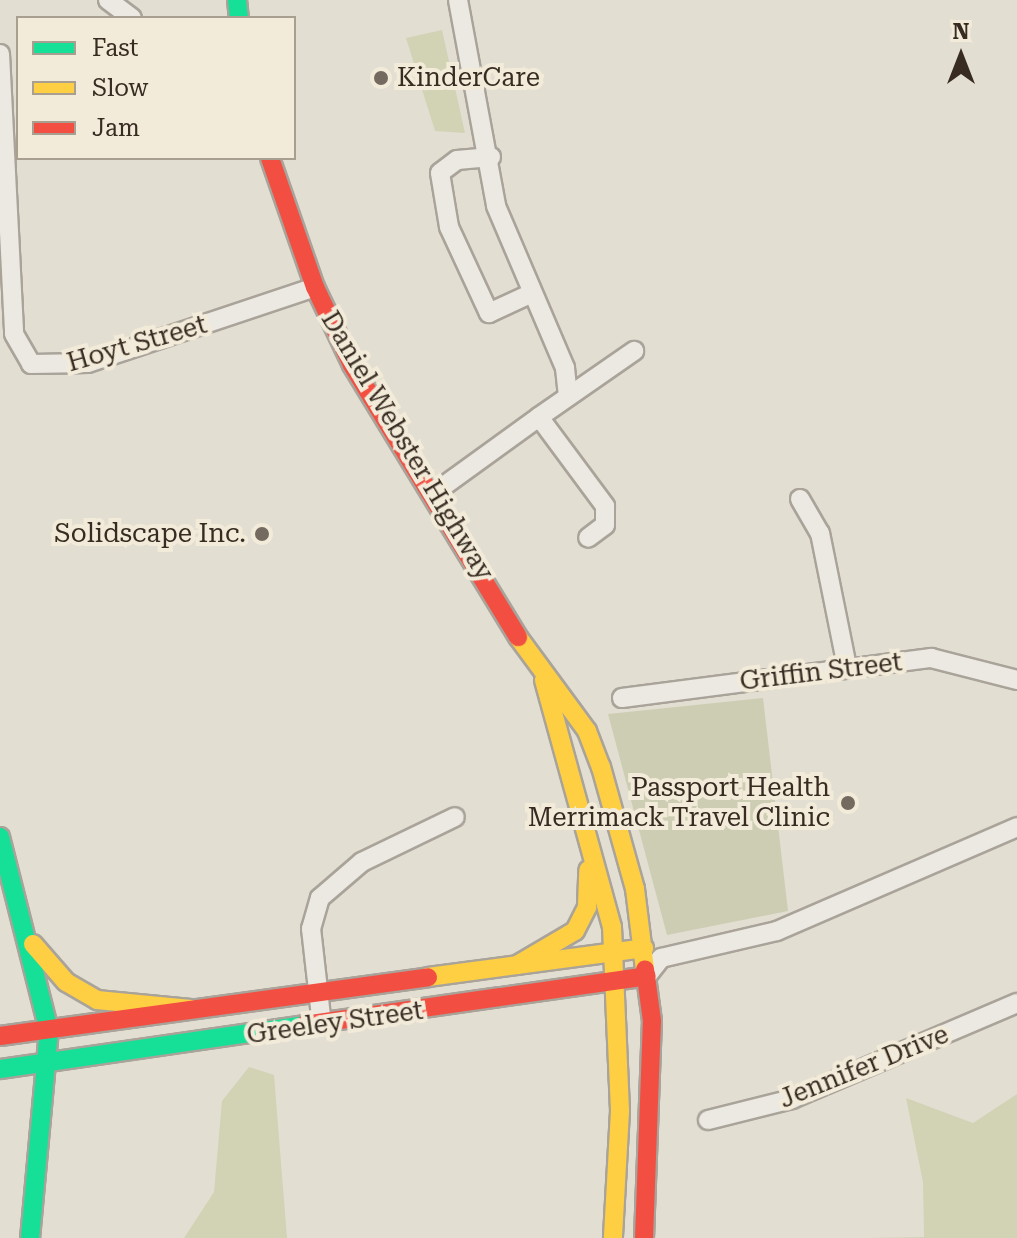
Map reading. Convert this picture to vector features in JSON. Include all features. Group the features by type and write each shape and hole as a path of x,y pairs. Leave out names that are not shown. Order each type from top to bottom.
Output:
{"main road":[{"name":"Daniel Webster Highway","path":"271,160 315,287 352,365 434,493 544,680 573,709 601,767 626,848 647,976 653,1081 644,1238"},
{"name":"Daniel Webster Highway","path":"544,680 588,837 614,950 620,1111 613,1238"},
{"path":"0,837 32,943 49,1030 50,1063 30,1238"},
{"path":"517,965 582,922 588,837"},
{"path":"32,943 66,982 97,1000 191,1009"},
{"name":"Greeley Street","path":"0,1036 644,948"},
{"name":"Greeley Street","path":"0,1069 647,976"}],"street":[{"path":"108,0 129,16"},
{"path":"458,0 491,157 496,206 530,294 565,368 568,395"},
{"name":"Hoyt Street","path":"0,54 14,334 31,364 88,363 315,287"},
{"path":"491,157 457,160 440,173 449,227 489,313 530,294"},
{"path":"434,493 634,351"},
{"path":"539,417 605,506 605,525 588,538"},
{"path":"800,499 820,533 847,667"},
{"name":"Griffin Street","path":"622,698 931,658 1017,680"},
{"path":"322,1025 311,929 330,885 455,817"},
{"path":"647,976 661,958 777,931 1017,827"},
{"path":"644,948 661,958"},
{"name":"Jennifer Drive","path":"708,1120 804,1095 1017,1003"}],"green space":[{"path":"442,30 465,133 435,131 406,38"},
{"path":"763,698 788,911 667,935 608,714"},
{"path":"249,1067 274,1075 287,1238 184,1238 214,1192 222,1101"},
{"path":"1017,1094 1017,1238 869,1238 924,1237 923,1182 906,1098 973,1123"}],"traffic: fast":[{"path":"237,0 239,16"},
{"path":"0,837 49,1030 30,1238"},
{"path":"0,1069 304,1025"}],"traffic: slow":[{"path":"518,637 587,731 601,767 635,889 645,969"},
{"path":"544,680 612,927 620,1111 613,1238"},
{"path":"517,965 575,931 587,907 588,870"},
{"path":"33,944 66,982 97,1000 191,1009"},
{"path":"428,977 644,948"}],"traffic: jam":[{"path":"271,160 315,287 352,365 518,637"},
{"path":"644,1238 652,1021 645,969"},
{"path":"304,1025 647,976"},
{"path":"0,1036 428,977"}],"place":[{"name":"KinderCare","path":"381,78"},
{"name":"Solidscape Inc.","path":"262,534"},
{"name":"Passport Health Merrimack Travel Clinic","path":"848,803"}]}
